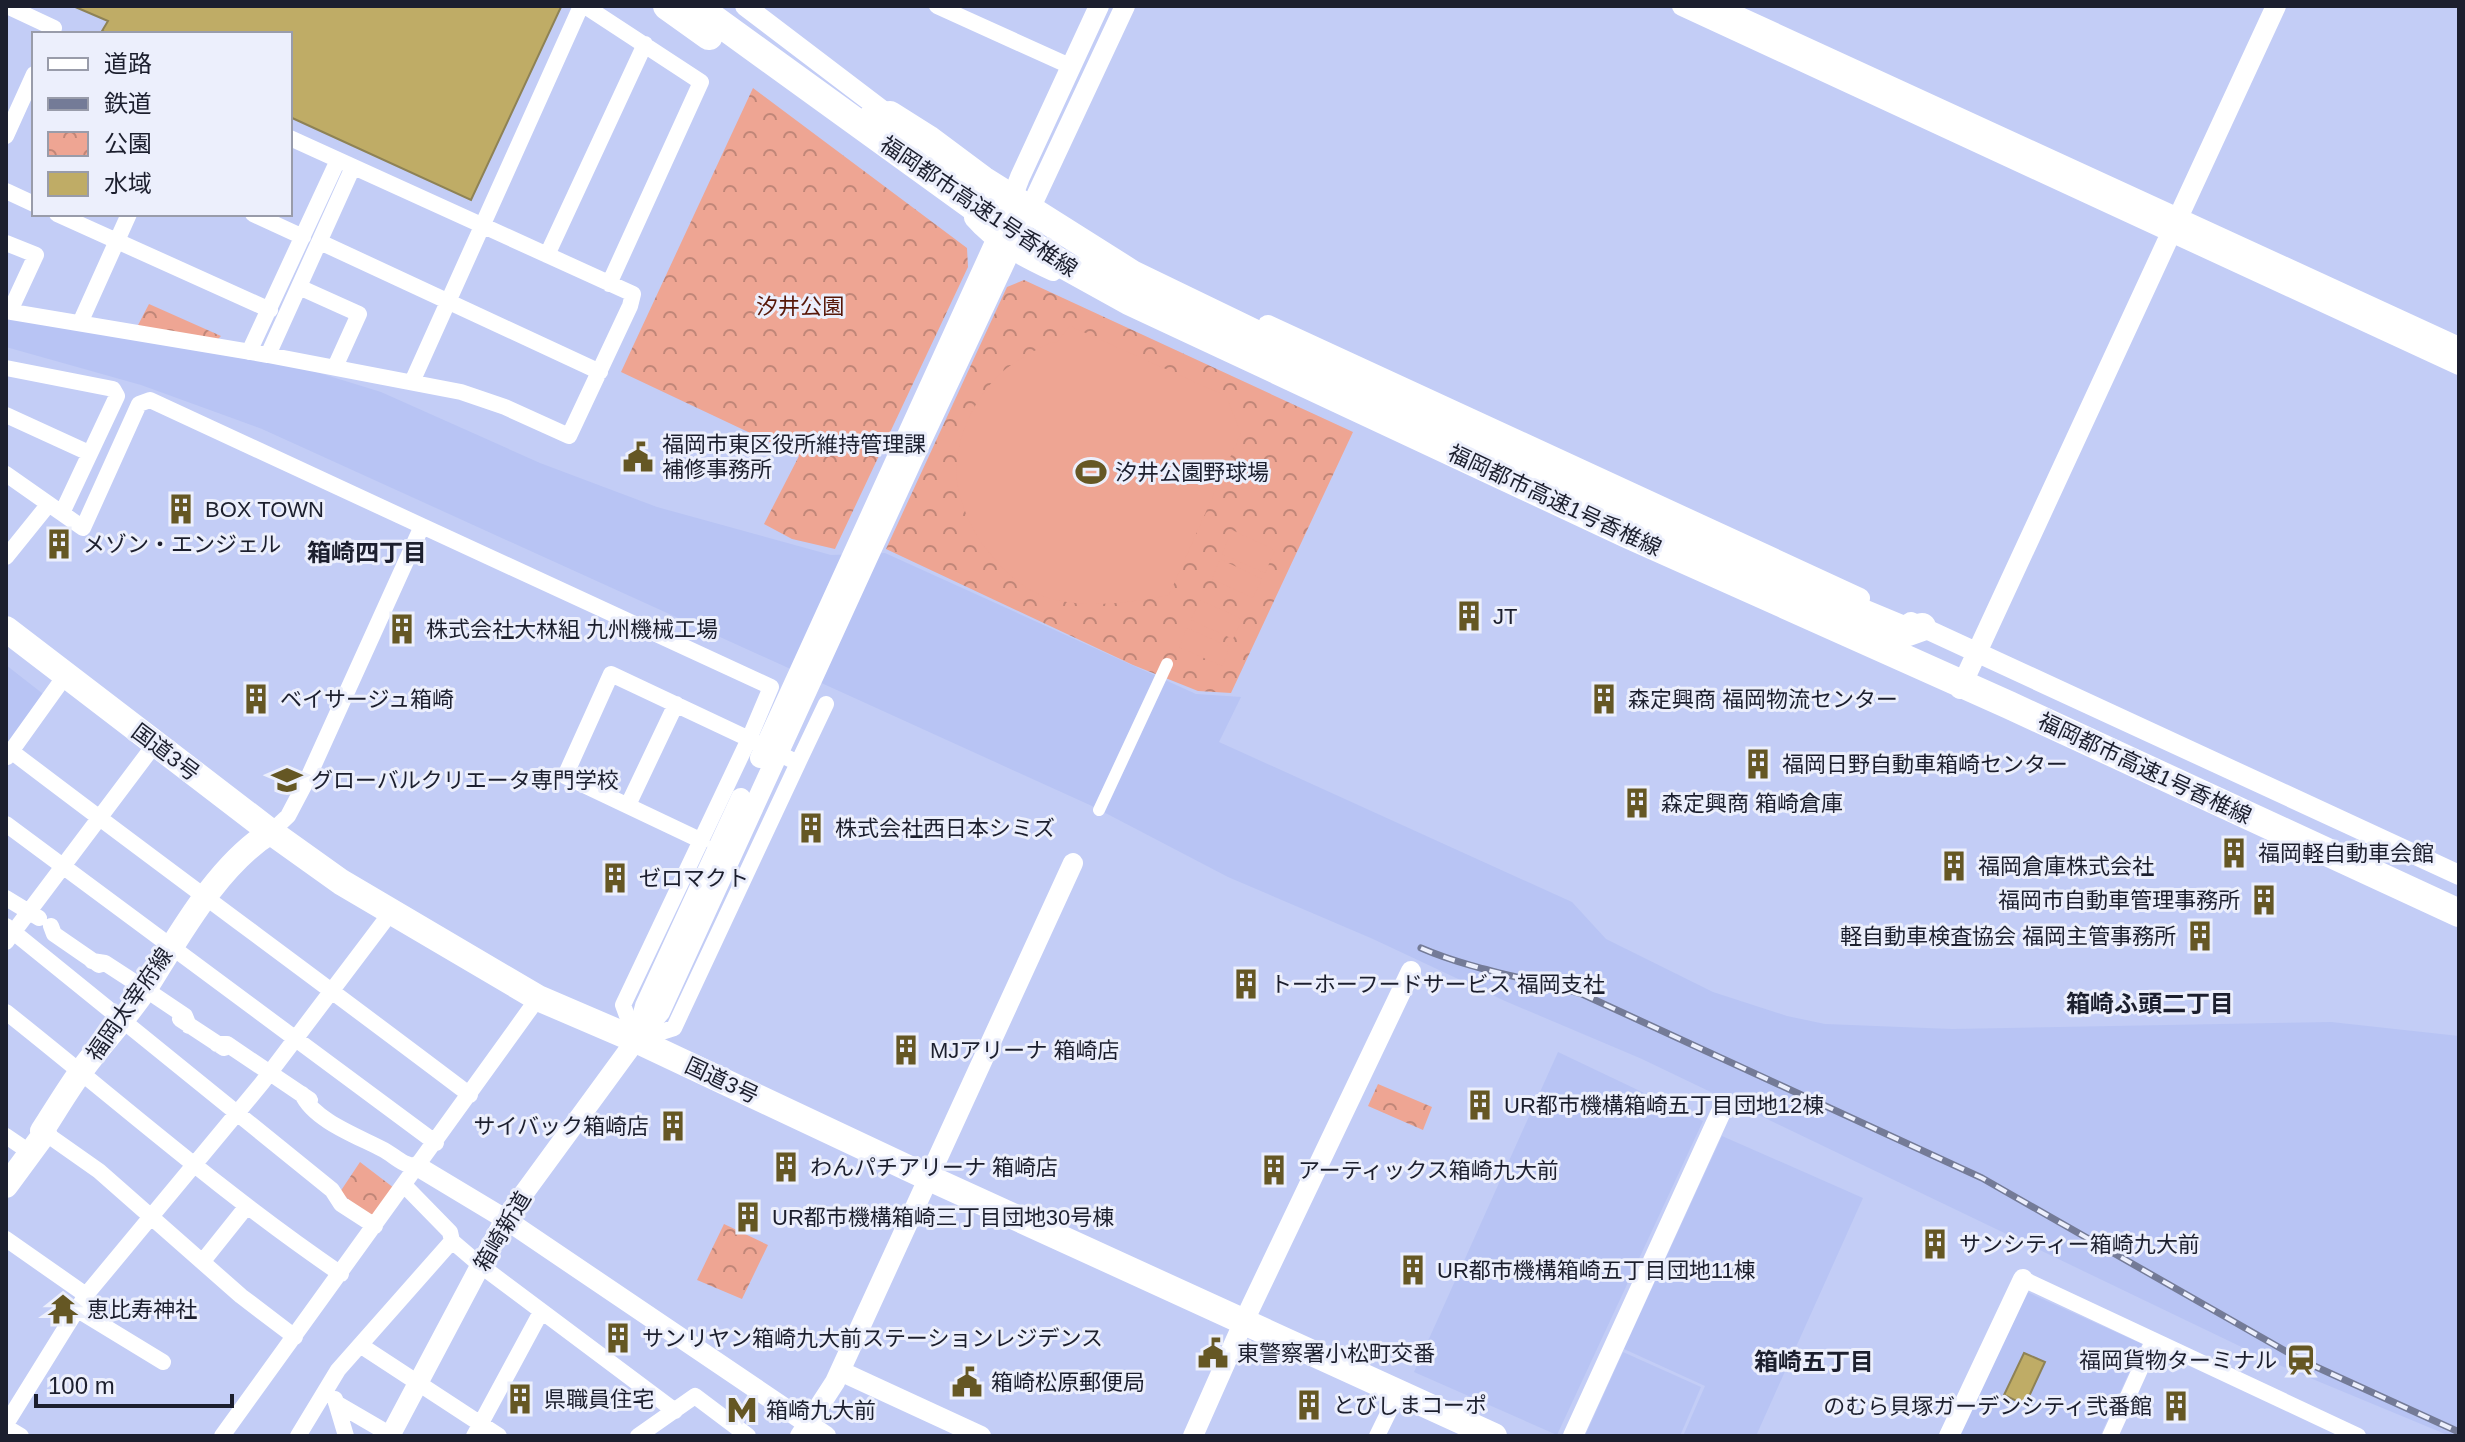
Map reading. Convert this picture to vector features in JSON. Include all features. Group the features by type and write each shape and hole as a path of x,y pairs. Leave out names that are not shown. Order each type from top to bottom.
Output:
{"highway":[{"path":"667,6 827,119 948,212 997,240"},
{"name":"福岡都市高速1号香椎線","path":"710,8 997,209 1132,294 1198,329 2459,912"},
{"name":"福岡都市高速1号香椎線","path":"710,8 989,218 1129,301 1627,534 2459,912"},
{"path":"871,119 890,115 983,180 1132,274 1487,446 1706,548 1908,632 1922,627"},
{"name":"国道3号","path":"6,629 341,882 538,998 636,1040 927,1177 1494,1436"}],"main road":[{"name":"福岡太宰府線","path":"6,1186 38,1143 42,1131 81,1071 145,989 170,946 205,899 248,847 271,832"}],"street":[{"path":"7,6 57,32"},
{"path":"412,382 583,6 701,82 609,284"},
{"path":"745,6 960,172 1018,209 1104,252 1477,420 2459,875"},
{"path":"937,6 1072,67"},
{"path":"1018,209 1072,67 1099,6"},
{"path":"1018,209 1040,192 1125,6"},
{"path":"1682,6 2175,225 2459,347"},
{"path":"1716,6 2175,225 2459,365"},
{"path":"1960,689 2276,6"},
{"path":"710,8 944,183 997,240 1222,352 1824,624 1960,689 2459,912"},
{"path":"547,255 645,44"},
{"path":"6,136 27,109 32,84"},
{"path":"6,243 36,255 8,311 268,355 461,392 505,407 569,436 633,294 292,139"},
{"path":"249,352 303,237 346,163"},
{"path":"268,355 320,242 346,163"},
{"path":"6,191 32,203"},
{"name":"箱崎新道","path":"390,1436 505,1219 636,1040 660,1012 749,797 906,456 997,240 1018,209"},
{"path":"61,216 270,310"},
{"path":"80,323 128,216"},
{"path":"257,216 303,237"},
{"path":"320,242 600,372"},
{"path":"299,287 359,314 335,367"},
{"path":"6,368 113,389 117,396 89,453 55,509 6,557"},
{"path":"6,474 83,528 139,404 150,400 771,687 702,841 623,1005 636,1040 674,1028 826,704"},
{"path":"6,415 89,453"},
{"path":"271,832 288,816 307,780 422,526"},
{"path":"1099,810 1167,664"},
{"path":"702,841 565,776 611,674 798,763"},
{"path":"65,676 8,755 100,819 470,1095"},
{"path":"628,805 676,704"},
{"path":"155,744 30,913 9,934 121,1019 332,1190 341,1204 375,1226"},
{"path":"6,824 436,1143"},
{"path":"804,1430 840,1371 1073,863"},
{"path":"8,901 66,936 72,947 92,961 105,963 169,1005 173,1014 189,1026 238,1058 247,1057 319,1105 322,1115 354,1137 382,1149 408,1166 417,1166 505,1219 804,1430 826,1436"},
{"path":"21,1436 6,1426 81,1302 237,1115 392,911"},
{"path":"1197,1435 1244,1321 1411,971"},
{"path":"222,1436 538,998"},
{"path":"6,1012 194,1165 341,1274"},
{"path":"1573,1436 1721,1112"},
{"path":"6,1136 38,1143 99,1171 241,1296 295,1337"},
{"path":"405,1186 450,1232 452,1241 480,1265 675,1411"},
{"path":"203,1261 247,1206"},
{"path":"6,1239 81,1302 163,1362"},
{"path":"298,1436 331,1381 452,1241"},
{"path":"1949,1436 2023,1279 2358,1436"},
{"path":"478,1430 541,1312"},
{"path":"2110,1436 2153,1341"},
{"path":"360,1345 419,1383 478,1430 499,1436"},
{"path":"840,1371 981,1436"},
{"path":"331,1381 346,1436"},
{"path":"1377,1436 1398,1393"},
{"path":"638,1436 695,1396 748,1436"},
{"path":"336,1403 390,1436"}],"shaded area":[{"name":"福岡貨物ターミナル","path":"6,315 300,367 381,392 540,463 657,507 831,555 885,553 1196,694 1241,697 1219,742 1572,902 1606,939 1713,992 1787,1016 1825,1024 1952,1029 2331,1022 2459,1036 2459,1436 2450,1436 2279,1365 1642,1059 1228,877 1092,806 262,429 141,385 6,347"},
{"path":"6,665 47,697 6,752"},
{"path":"1558,1052 1703,1121 1557,1435 1414,1372"},
{"path":"1722,1136 1863,1198 1756,1436 1683,1436 1705,1386 1624,1349"},
{"path":"2025,1291 2142,1344 2100,1436 1959,1436"},
{"path":"1623,1352 1701,1387 1680,1436 1585,1436"}],"green space":[{"name":"汐井公園","path":"753,88 967,248 968,267 835,549 792,539 764,524 799,456 621,372"},
{"path":"1024,280 1353,432 1231,693 1198,691 1133,665 886,549 1007,287"},
{"path":"149,304 221,336 216,341 137,327"},
{"name":"汐井公園野球場","path":"1070,326 1226,396 1241,433 1169,595 1093,604 1048,598 1030,590 993,558 974,531 964,508 957,483 957,460 965,427 976,405 1002,372 1029,354 1052,342 1056,343"},
{"path":"1232,530 1275,550 1265,573 1222,554"},
{"path":"1220,559 1262,579 1253,598 1212,579"},
{"path":"1200,600 1242,619 1233,639 1191,620"},
{"path":"1187,628 1230,647 1222,666 1179,647"},
{"path":"1378,1084 1432,1107 1423,1130 1368,1106"},
{"path":"360,1162 394,1188 372,1220 340,1192"},
{"path":"724,1224 768,1245 742,1299 697,1280"}],"water":[{"path":"73,6 561,7 471,200 292,118 292,32 102,31 108,21"},
{"path":"2024,1353 2045,1362 2025,1405 2004,1395"}],"railway":[{"path":"1421,948 1480,968 1582,994 1982,1178 2301,1360 2459,1432"}],"place":[{"name":"福岡市東区役所維持管理課 補修事務所","path":"638,457"},
{"name":"汐井公園野球場","path":"1091,472"},
{"name":"BOX TOWN","path":"181,509"},
{"name":"メゾン・エンジェル","path":"59,544"},
{"name":"JT","path":"1469,616"},
{"name":"株式会社大林組 九州機械工場","path":"402,629"},
{"name":"ベイサージュ箱崎","path":"256,699"},
{"name":"森定興商 福岡物流センター","path":"1604,699"},
{"name":"福岡日野自動車箱崎センター","path":"1758,764"},
{"name":"グローバルクリエータ専門学校","path":"287,780"},
{"name":"森定興商 箱崎倉庫","path":"1637,803"},
{"name":"株式会社西日本シミズ","path":"811,828"},
{"name":"福岡軽自動車会館","path":"2234,853"},
{"name":"福岡倉庫株式会社","path":"1954,866"},
{"name":"ゼロマクト","path":"615,878"},
{"name":"福岡市自動車管理事務所","path":"2264,900"},
{"name":"軽自動車検査協会 福岡主管事務所","path":"2200,936"},
{"name":"トーホーフードサービス 福岡支社","path":"1246,984"},
{"name":"MJアリーナ 箱崎店","path":"906,1050"},
{"name":"UR都市機構箱崎五丁目団地12棟","path":"1480,1105"},
{"name":"サイバック箱崎店","path":"673,1126"},
{"name":"わんパチアリーナ 箱崎店","path":"786,1167"},
{"name":"アーティックス箱崎九大前","path":"1274,1170"},
{"name":"UR都市機構箱崎三丁目団地30号棟","path":"748,1217"},
{"name":"サンシティー箱崎九大前","path":"1935,1244"},
{"name":"UR都市機構箱崎五丁目団地11棟","path":"1413,1270"},
{"name":"恵比寿神社","path":"63,1309"},
{"name":"サンリヤン箱崎九大前ステーションレジデンス","path":"618,1338"},
{"name":"東警察署小松町交番","path":"1213,1353"},
{"name":"福岡貨物ターミナル","path":"2301,1360"},
{"name":"箱崎松原郵便局","path":"967,1382"},
{"name":"県職員住宅","path":"520,1399"},
{"name":"とびしまコーポ","path":"1309,1405"},
{"name":"のむら貝塚ガーデンシティ弐番館","path":"2176,1406"},
{"name":"箱崎九大前","path":"742,1410"}],"district":[{"name":"箱崎四丁目","path":"367,553"},
{"name":"箱崎ふ頭二丁目","path":"2150,1004"},
{"name":"箱崎五丁目","path":"1814,1362"}]}
